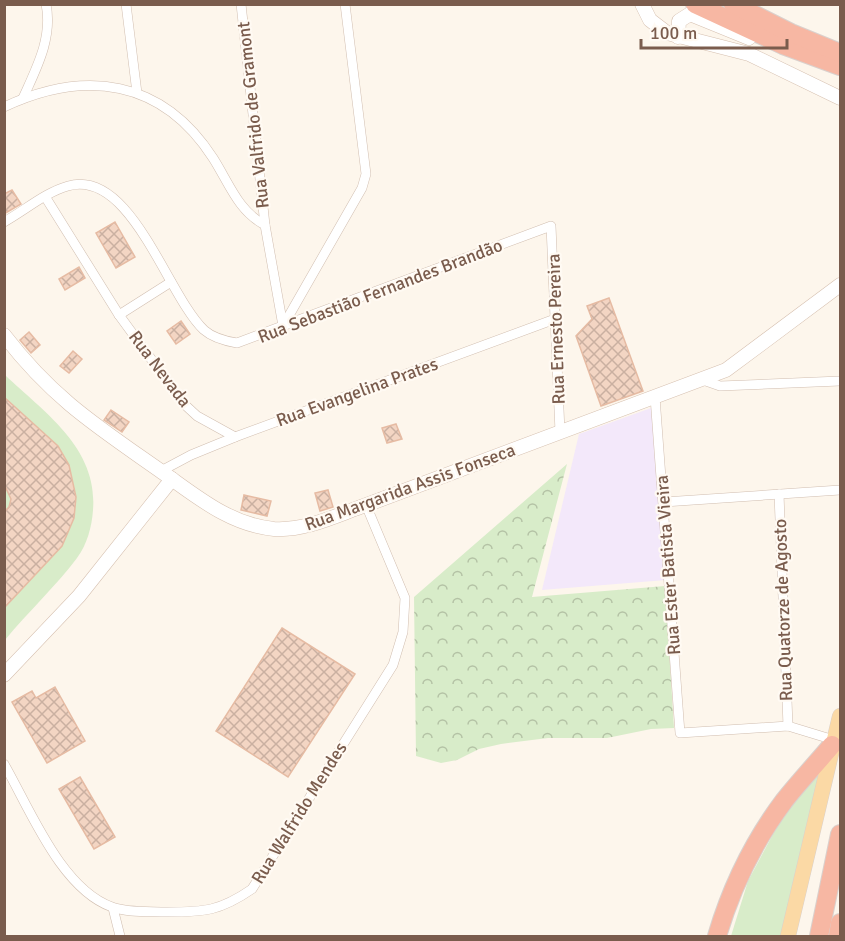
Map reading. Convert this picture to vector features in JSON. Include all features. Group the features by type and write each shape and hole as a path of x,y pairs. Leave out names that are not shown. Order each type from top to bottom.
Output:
{"highway":[{"path":"695,4 783,45 840,63"},
{"path":"739,6 840,63"},
{"path":"717,936 736,883 756,845 784,801 833,742"},
{"path":"819,936 840,834"},
{"path":"838,936 840,922"},
{"path":"838,936 840,931"}],"main road":[{"path":"788,936 840,716"}],"street":[{"path":"23,98 46,42 48,15 46,4"},
{"path":"126,4 137,93"},
{"name":"Rua Valfrido de Gramont","path":"241,4 265,225 283,326"},
{"path":"283,326 362,189 366,174 345,4"},
{"path":"642,4 658,27 678,37 722,45 749,54 840,98"},
{"path":"678,37 679,21 690,14 745,37 783,45"},
{"path":"4,107 54,87 81,85 108,87 137,93 157,102 180,118 213,157 241,207 251,218 265,225"},
{"name":"Rua Sebastião Fernandes Brandão","path":"4,222 67,186 82,184 110,194 126,210 190,313 214,337 237,343 551,226"},
{"name":"Rua Nevada","path":"46,198 119,315 184,404 197,416 236,437"},
{"name":"Rua Ernesto Pereira","path":"551,226 560,432"},
{"name":"Rua Nevada","path":"119,315 171,282"},
{"name":"Rua Margarida Assis Fonseca","path":"4,335 31,368 84,418 167,475 235,519 268,528 288,529 309,525 366,505 704,380 726,370 840,285"},
{"name":"Rua Evangelina Prates","path":"4,675 79,596 167,475 191,455 555,319"},
{"path":"704,380 720,386 840,381"},
{"name":"Rua Ester Batista Vieira","path":"655,397 680,733 788,726"},
{"path":"664,502 840,490"},
{"name":"Rua Quatorze de Agosto","path":"779,494 788,726"},
{"name":"Rua Walfrido Mendes","path":"4,765 61,865 90,896 113,908 191,912 228,906 252,889 393,665 403,632 405,598 366,505"},
{"path":"788,726 833,742"},
{"path":"113,908 120,936"}],"shaded area":[{"path":"651,408 666,580 542,590 579,434"}],"green space":[{"path":"5,375 52,418 78,450 87,468 92,488 93,510 88,535 81,553 5,640"},
{"path":"567,464 532,597 665,586 674,728 651,729 607,738 548,738 501,744 479,749 457,760 441,763 416,756 414,597"},
{"path":"824,758 788,936 731,936 748,881 789,804"}],"building":[{"path":"12,190 21,204 4,214 4,194"},
{"path":"115,222 135,257 116,268 96,233"},
{"path":"79,267 85,278 65,290 59,279"},
{"path":"609,298 643,391 601,406 576,336 592,319 587,306"},
{"path":"181,321 190,334 176,344 167,331"},
{"path":"29,332 40,345 31,353 20,340"},
{"path":"73,351 82,359 69,373 60,366"},
{"path":"4,397 58,446 69,465 76,497 74,518 62,546 4,608 4,512 9,507 11,499 4,484"},
{"path":"111,410 129,422 122,432 104,420"},
{"path":"396,424 402,439 387,443 382,428"},
{"path":"328,490 333,507 320,511 315,493"},
{"path":"244,495 271,501 267,516 241,510"},
{"path":"282,628 355,674 288,777 216,731"},
{"path":"55,687 85,741 47,763 12,702 32,691 36,698"},
{"path":"80,777 115,837 94,849 59,789"}]}
